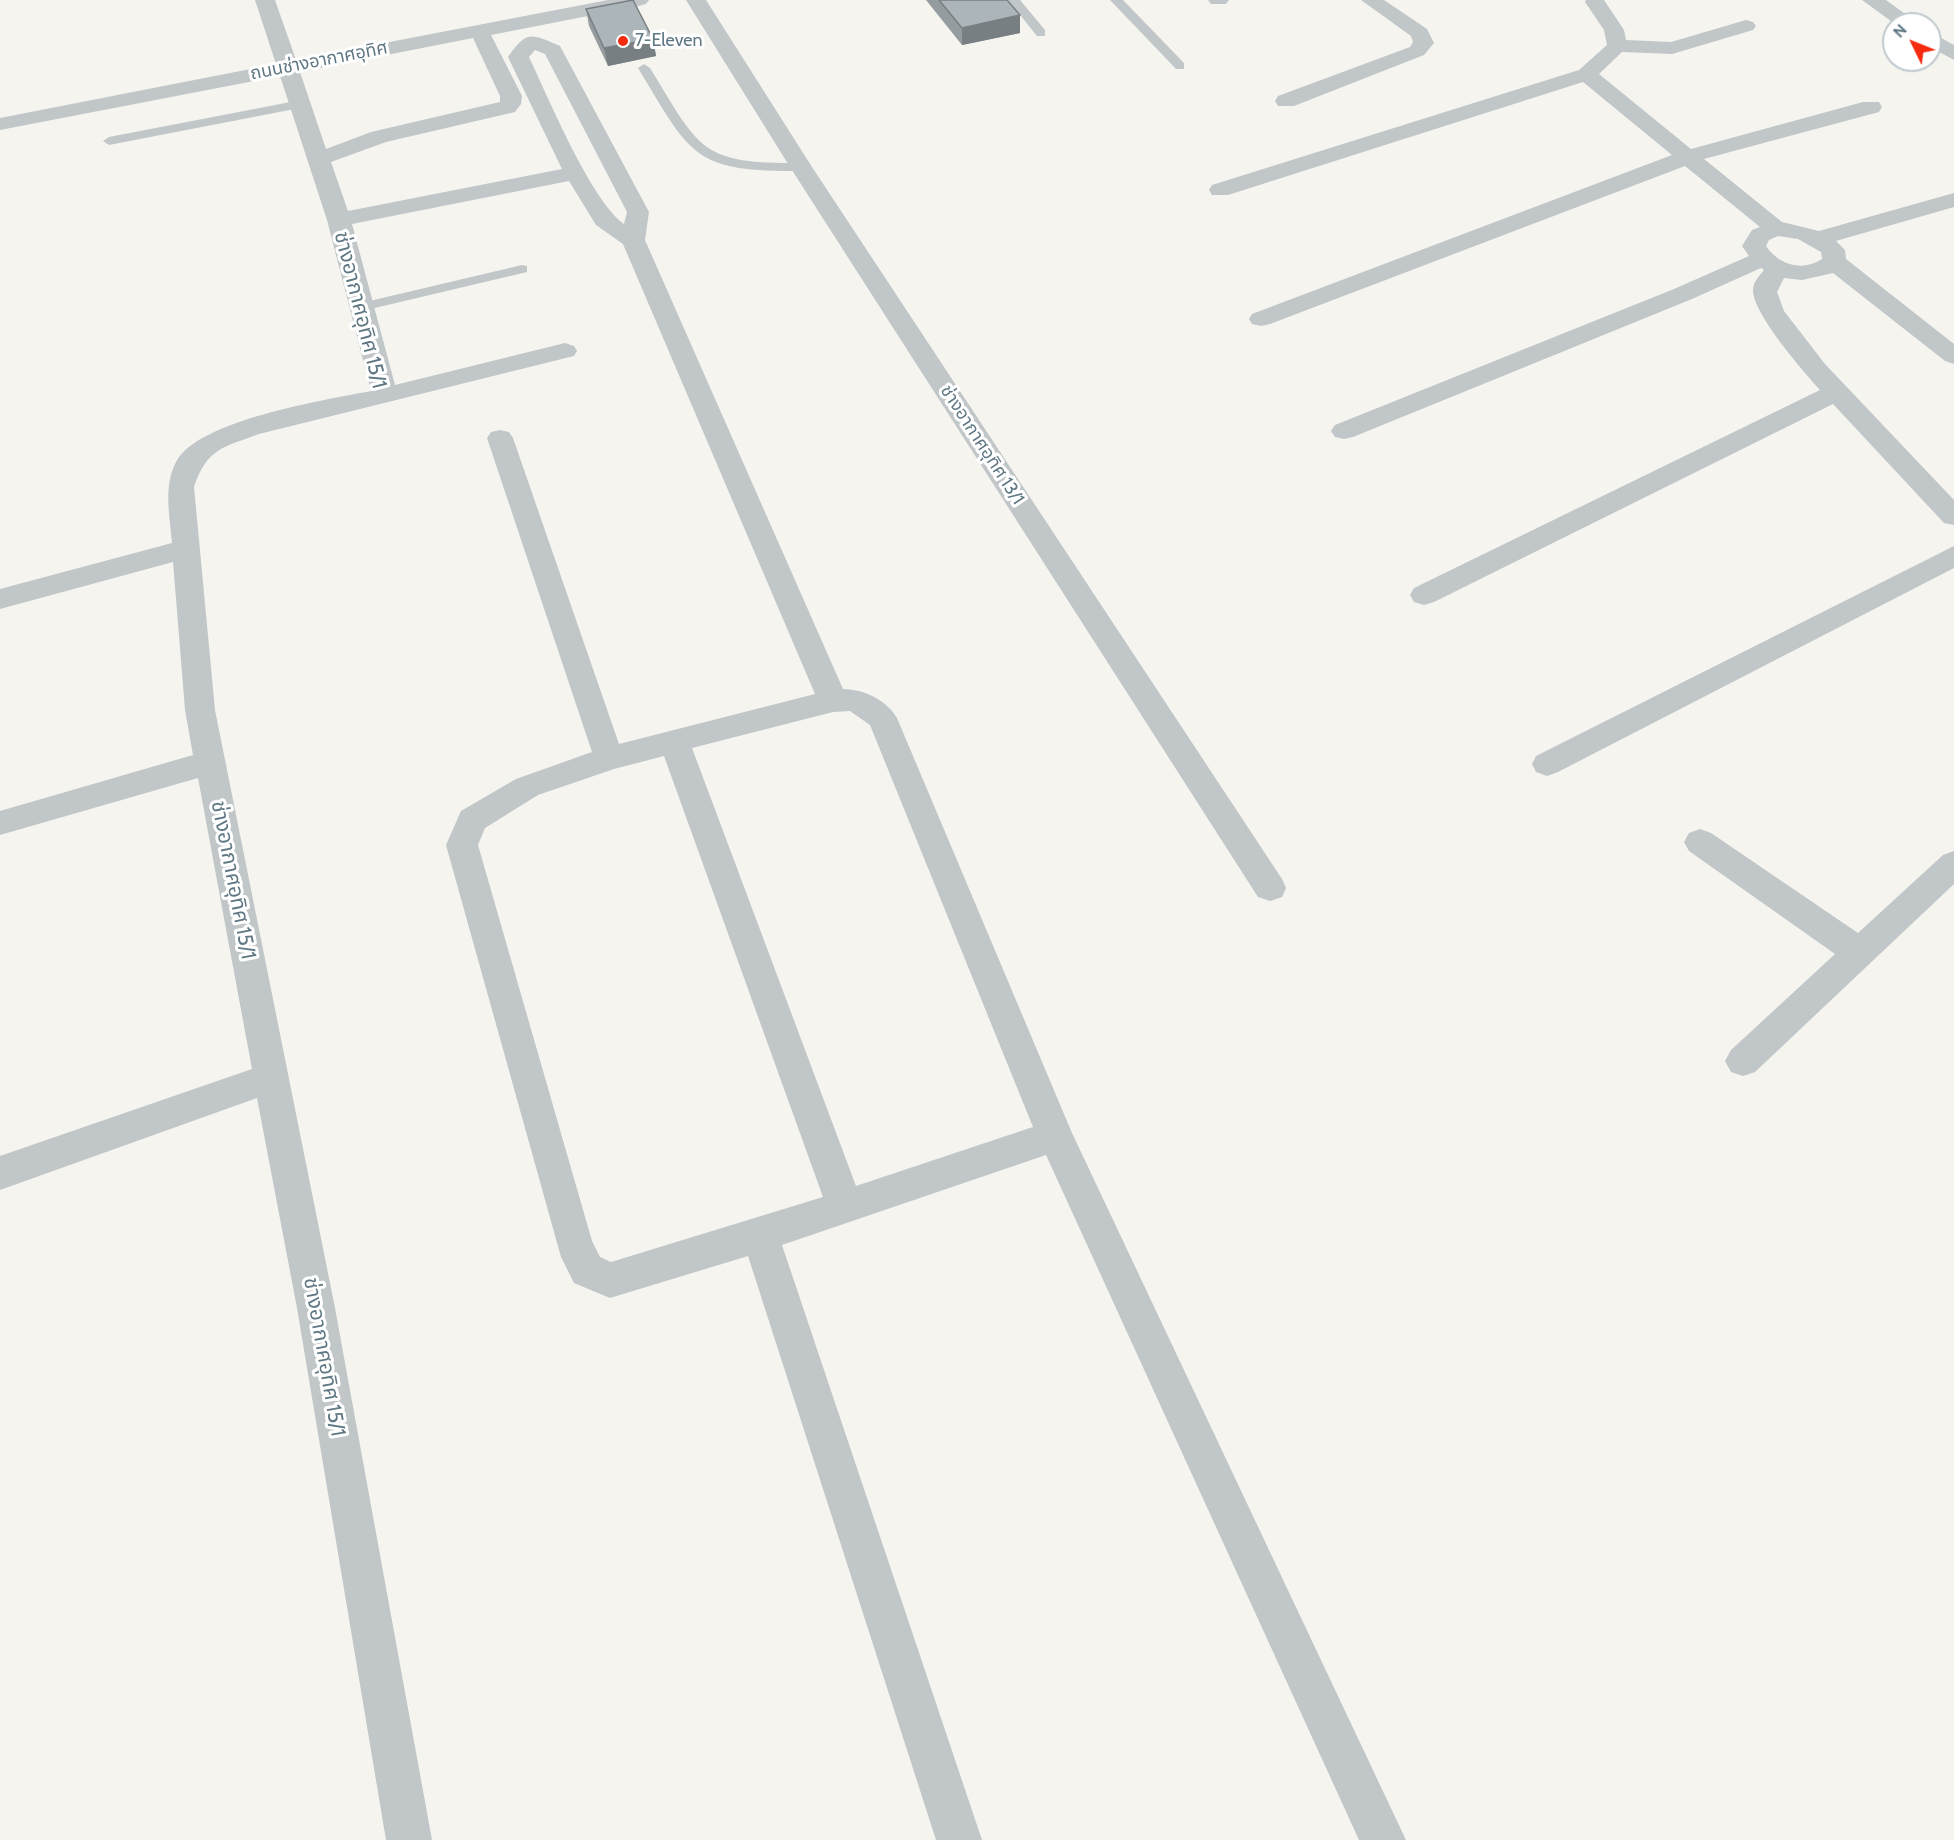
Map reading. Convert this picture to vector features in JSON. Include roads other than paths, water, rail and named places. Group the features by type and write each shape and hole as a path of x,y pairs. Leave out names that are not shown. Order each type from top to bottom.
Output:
{"street":[{"name":"ช่างอากาศอุทิศ 15/1","path":"265,0 339,220 385,396 291,416 228,435 208,446 190,460 181,487 200,710 316,1308 409,1840"},
{"name":"ถนนช่างอากาศอุทิศ","path":"0,124 479,30 528,32 639,0"},
{"name":"ช่างอากาศอุทิศ 13/1","path":"696,0 801,166 1270,888"},
{"path":"1286,101 1417,51 1424,43 1420,33 1371,0"},
{"path":"1872,0 1890,12"},
{"path":"1596,1 1614,30 1617,46"},
{"path":"1220,190 1586,74 1601,63 1617,46 1672,48 1746,26"},
{"path":"319,159 379,136 507,107 511,96 479,30"},
{"path":"633,240 638,212 553,50 528,32 518,57 575,172 604,220 633,240 833,701"},
{"path":"1586,74 1776,229"},
{"path":"1261,319 1687,157 1871,107"},
{"path":"339,220 575,172"},
{"path":"1819,238 1954,200"},
{"path":"1834,262 1823,272 1802,274 1770,264 1754,246 1760,235 1776,229 1798,230 1819,238 1833,250 1834,262 1950,348"},
{"path":"1770,264 1765,293 1771,311 1791,339 1836,392 1954,516"},
{"path":"1344,431 1683,294 1770,264"},
{"path":"385,396 565,351"},
{"path":"1424,595 1836,392"},
{"path":"500,438 609,758"},
{"path":"0,599 186,549"},
{"path":"1547,764 1954,556"},
{"path":"1055,1136 760,1235 610,1280 587,1270 574,1245 462,845 472,820 493,805 527,787 609,758 833,701 855,700 882,718 1055,1136 1383,1840"},
{"path":"674,742 844,1206"},
{"path":"0,823 211,762"},
{"path":"1700,842 1859,952"},
{"path":"1743,1061 1954,864"},
{"path":"0,1173 270,1078"},
{"path":"760,1235 959,1840"}],"lane":[{"path":"1014,0 1041,33"},
{"path":"1116,0 1180,66"},
{"path":"644,68 691,142 716,158 752,166 801,166"},
{"path":"109,141 301,104"},
{"path":"362,307 522,269"}],"place":[{"name":"7-Eleven","path":"623,41"}]}
